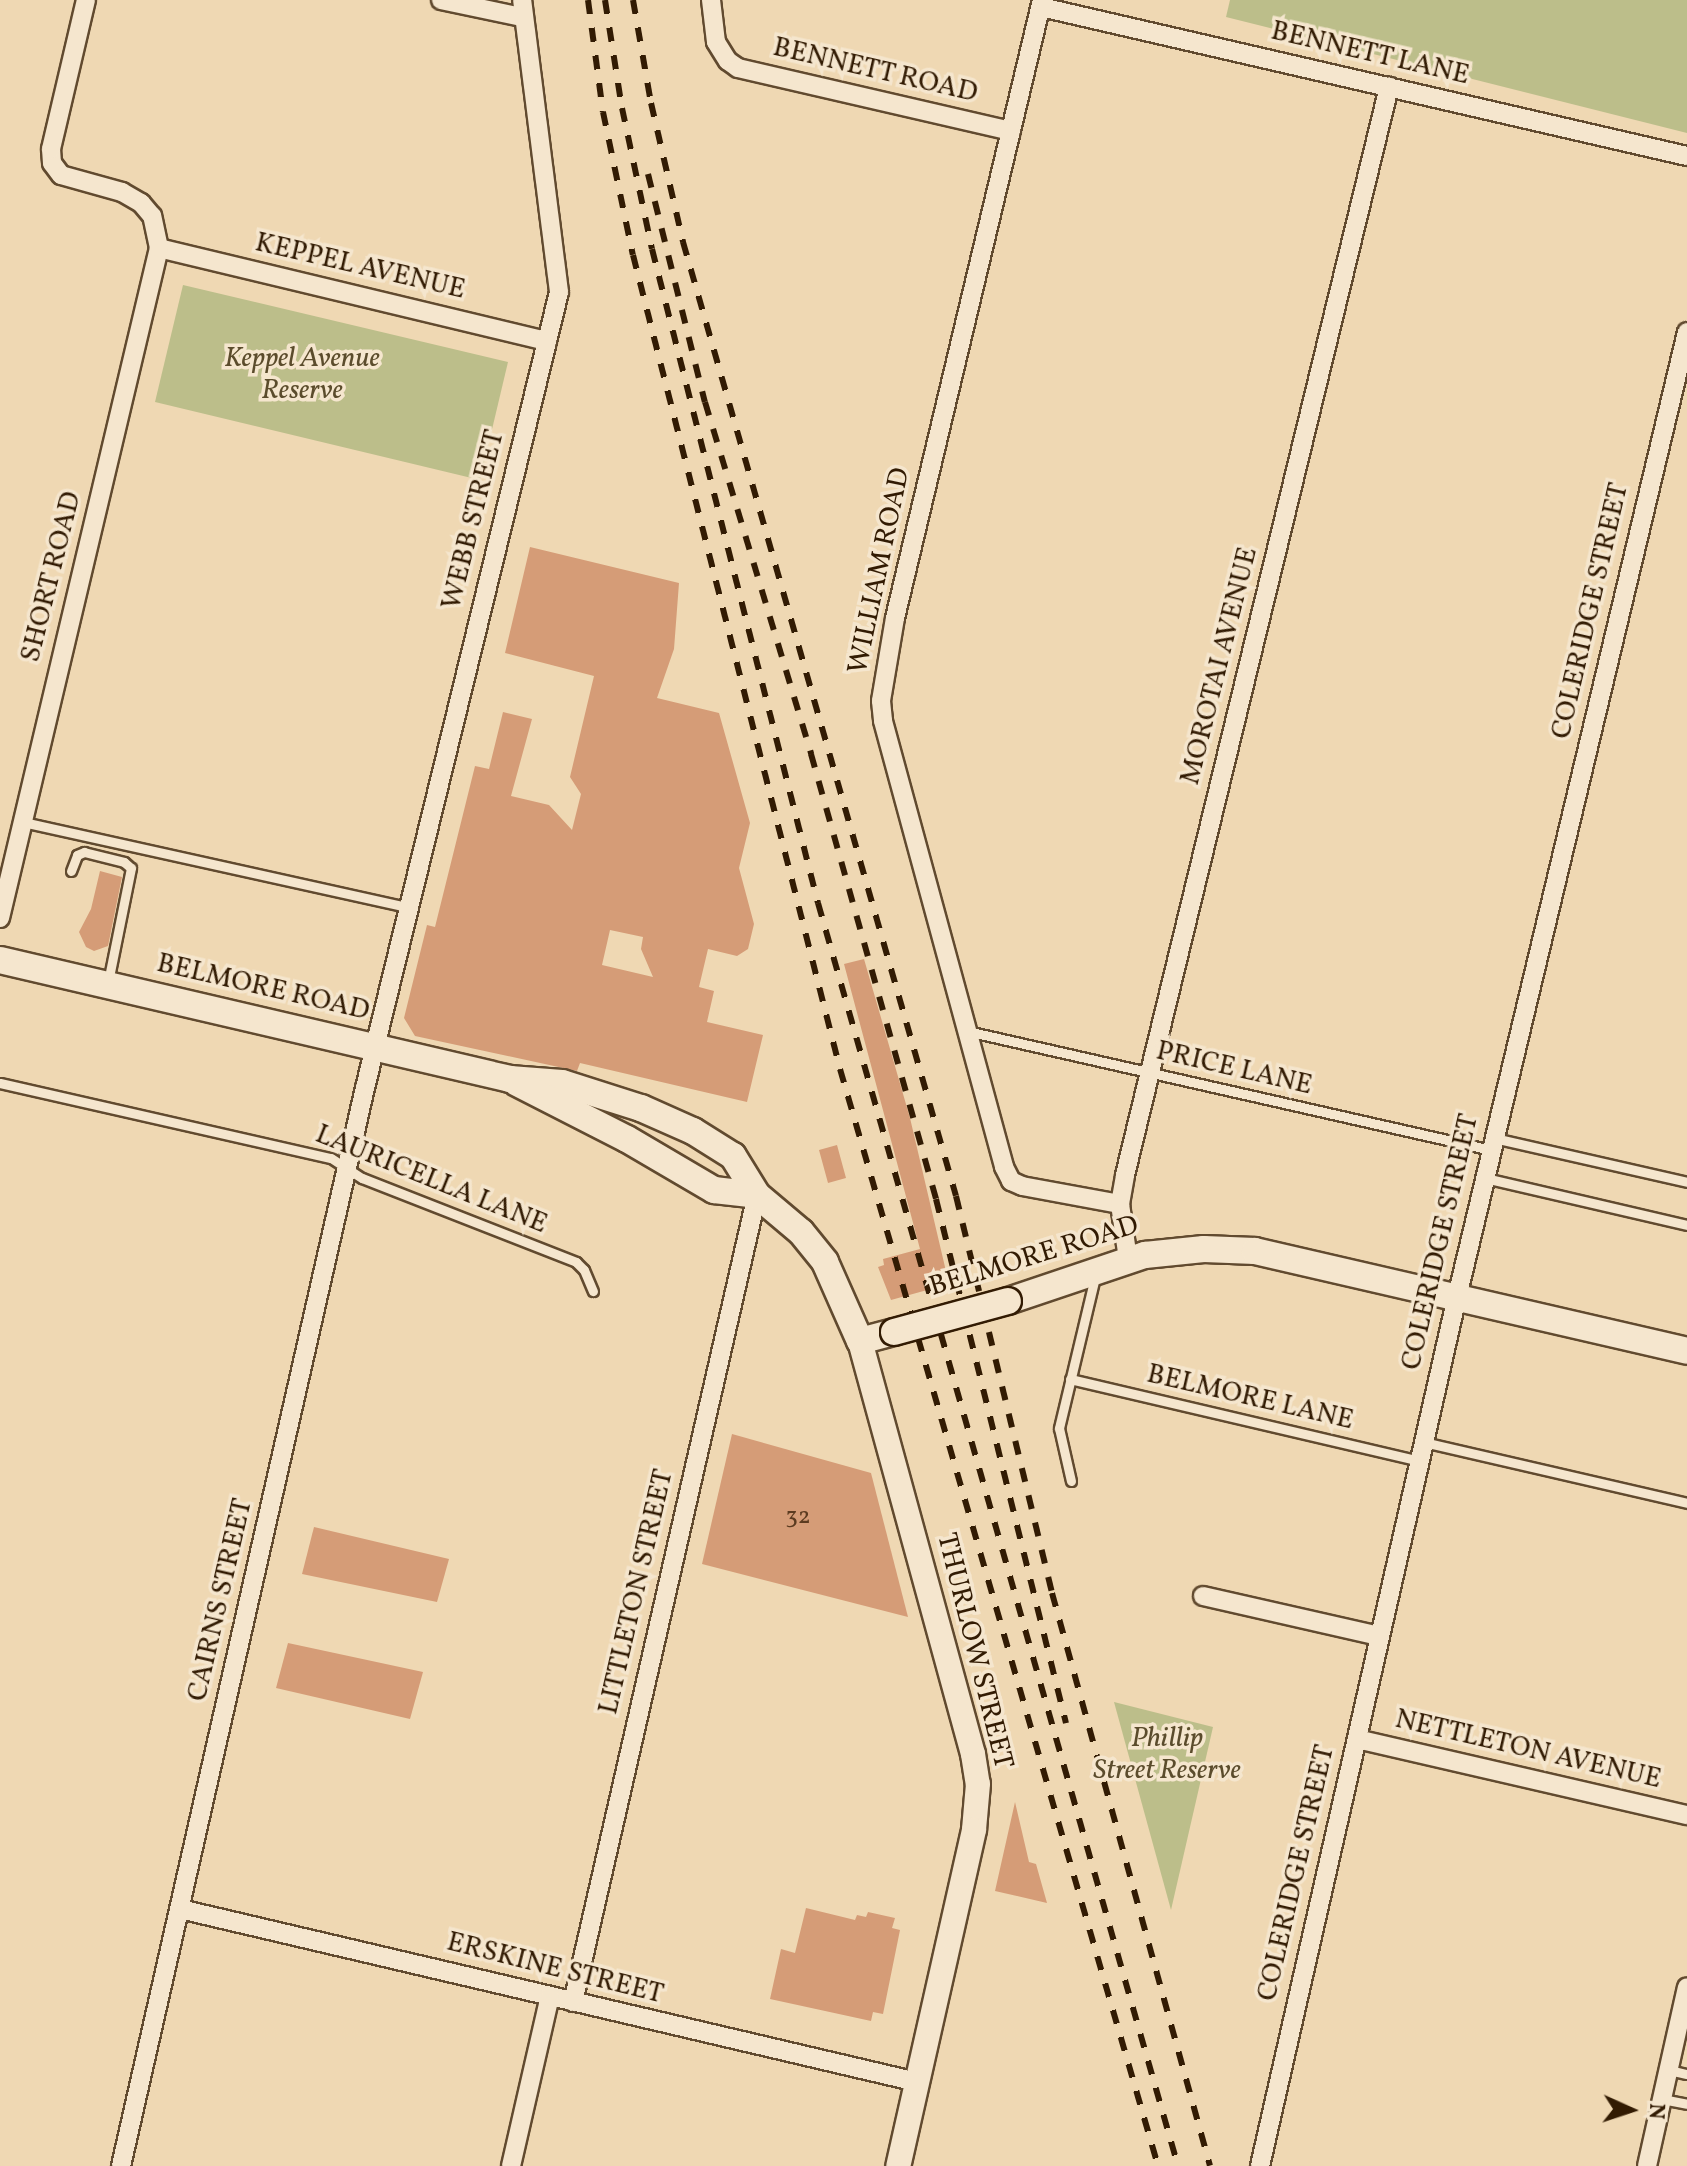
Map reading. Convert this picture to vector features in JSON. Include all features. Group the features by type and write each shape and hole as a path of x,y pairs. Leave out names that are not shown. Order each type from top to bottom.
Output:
{"main road":[{"name":"BELMORE ROAD","path":"0,960 510,1079 562,1083 666,1118 733,1156 757,1195 801,1232 825,1262 860,1341 1008,1301 1128,1259 1182,1250 1255,1251 1687,1351"},
{"name":"BELMORE ROAD","path":"510,1079 627,1139 714,1190 757,1195"}],"street":[{"path":"86,0 51,149 52,163 61,175 122,192 141,203 152,216 159,248"},
{"path":"441,0 522,8"},
{"name":"BENNETT ROAD","path":"711,0 716,42 728,61 750,72 1011,131"},
{"name":"BENNETT LANE","path":"1042,4 1687,156"},
{"name":"WILLIAM ROAD","path":"1042,4 882,683 883,721 1011,1181 1022,1186 1120,1204"},
{"name":"WEBB STREET","path":"376,1047 559,292 522,8"},
{"name":"MOROTAI AVENUE","path":"1128,1259 1120,1204 1389,87"},
{"name":"KEPPEL AVENUE","path":"159,248 547,341"},
{"name":"SHORT ROAD","path":"0,918 159,248"},
{"name":"COLERIDGE STREET","path":"1260,2166 1492,1144 1687,332"},
{"name":"CAIRNS STREET","path":"121,2166 376,1047"},
{"name":"LITTLETON STREET","path":"573,2002 757,1195"},
{"name":"THURLOW STREET","path":"860,1341 973,1754 978,1784 974,1830 898,2166"},
{"path":"1203,1596 1379,1636"},
{"name":"NETTLETON AVENUE","path":"1357,1739 1687,1815"},
{"name":"ERSKINE STREET","path":"180,1909 917,2082"},
{"path":"1647,2166 1662,2099 1678,2072 1687,1987"},
{"path":"511,2166 550,1996"}],"lane":[{"path":"22,822 410,908"},
{"path":"71,871 77,855 84,852 124,862 131,868 107,985"},
{"name":"PRICE LANE","path":"967,1031 1492,1144 1687,1182"},
{"name":"LAURICELLA LANE","path":"0,1083 331,1158 346,1168 576,1262 584,1270 593,1291"},
{"path":"1485,1178 1687,1225"},
{"path":"1071,1481 1059,1428 1097,1270"},
{"name":"BELMORE LANE","path":"1070,1379 1421,1452 1687,1503"},
{"path":"1662,2099 1687,2104"}],"green space":[{"path":"1230,0 1687,0 1687,133 1226,17"},
{"name":"Keppel Avenue Reserve","path":"183,285 508,362 480,480 155,402"},
{"name":"Phillip Street Reserve","path":"1114,1702 1213,1727 1171,1910"}],"building":[{"path":"530,547 679,583 674,649 657,698 719,713 750,823 739,868 754,924 748,949 737,956 708,949 699,987 714,991 707,1022 763,1035 747,1102 580,1063 577,1071 415,1036 404,1018 427,925 435,927 475,766 489,769 503,712 532,719 511,796 549,805 572,830 581,794 570,777 594,676 505,653","holes":["610,930 643,937 641,949 653,977 602,965"]},
{"path":"100,871 122,877 108,946 94,951 86,947 79,932 91,909"},
{"path":"864,959 910,1118 949,1284 891,1300 878,1267 884,1265 883,1259 920,1249 844,964"},
{"path":"837,1145 846,1178 828,1183 819,1150"},
{"path":"732,1434 871,1473 908,1617 702,1564"},
{"path":"314,1527 449,1559 437,1602 302,1574"},
{"path":"288,1643 423,1672 410,1719 276,1688"},
{"path":"1015,1802 1029,1862 1036,1864 1047,1903 995,1891"},
{"path":"806,1908 855,1920 857,1915 866,1917 868,1912 895,1918 892,1928 900,1930 883,2014 873,2012 871,2021 770,1999 781,1949 795,1953"}],"railway":[{"path":"588,0 603,112 633,255 840,1069 1158,2166"},
{"path":"605,0 622,108 652,249 818,903 1178,2166"},
{"path":"633,0 651,103 683,242 956,1196 1052,1593 1210,2166"},
{"path":"648,174 705,402 811,754 936,1199 1066,1723"}]}
